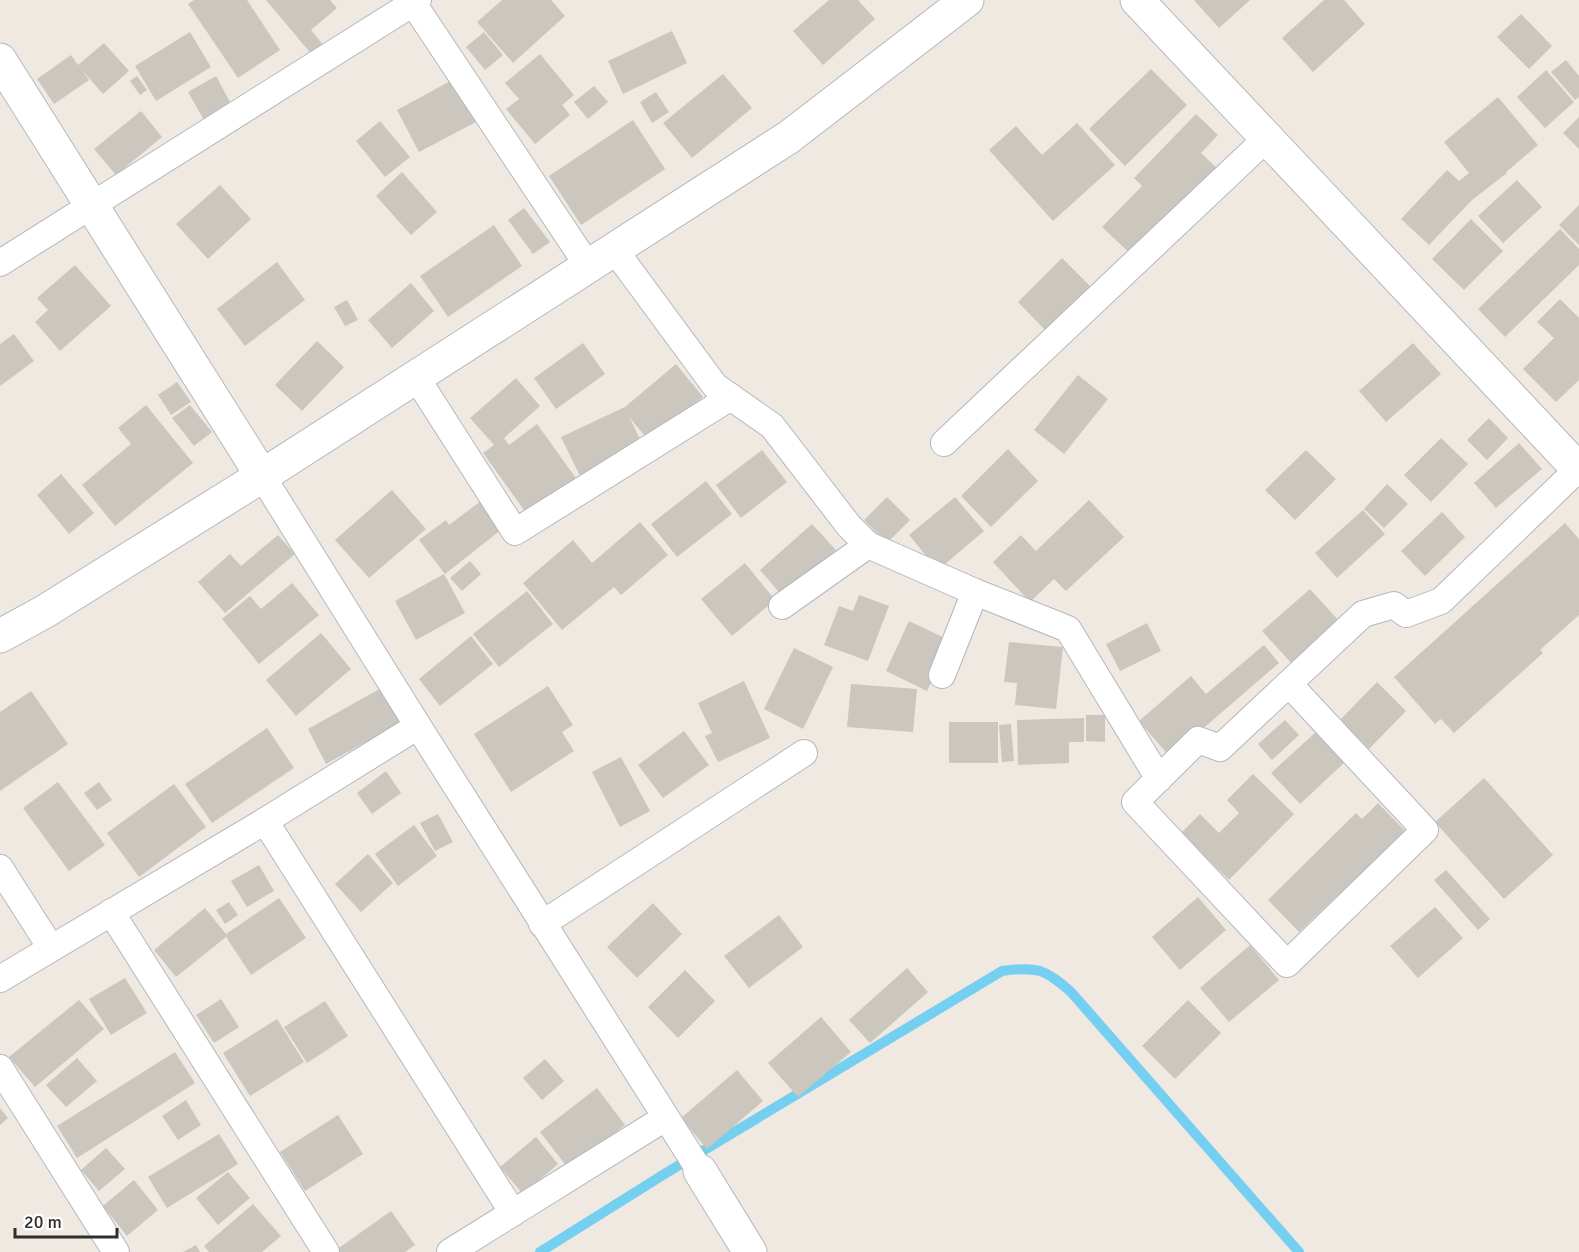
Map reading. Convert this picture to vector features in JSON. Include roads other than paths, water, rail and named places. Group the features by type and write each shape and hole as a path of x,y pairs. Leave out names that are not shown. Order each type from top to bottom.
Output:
{"street":[{"path":"0,636 44,612 262,476 789,137 967,0"},
{"path":"1137,0 1578,470 1441,601 1406,614 1394,605 1363,614 1220,748 1198,741 1135,802 1287,964 1425,830 1289,684"},
{"path":"0,263 416,1 601,258 715,386 772,426 849,526 868,545 975,592 1068,629 1159,779"},
{"path":"0,60 750,1252"},
{"path":"944,443 1267,138"},
{"path":"416,377 515,532 731,397"},
{"path":"782,606 868,545"},
{"path":"942,675 975,592"},
{"path":"0,979 265,821 418,726"},
{"path":"542,924 804,753"},
{"path":"265,821 513,1213"},
{"path":"0,868 51,948"},
{"path":"111,912 326,1252"},
{"path":"0,1068 116,1252"},
{"path":"450,1252 665,1118"}],"waterway":[{"path":"540,1252 666,1173 1002,971 1024,969 1047,974 1071,992 1299,1252"}]}
